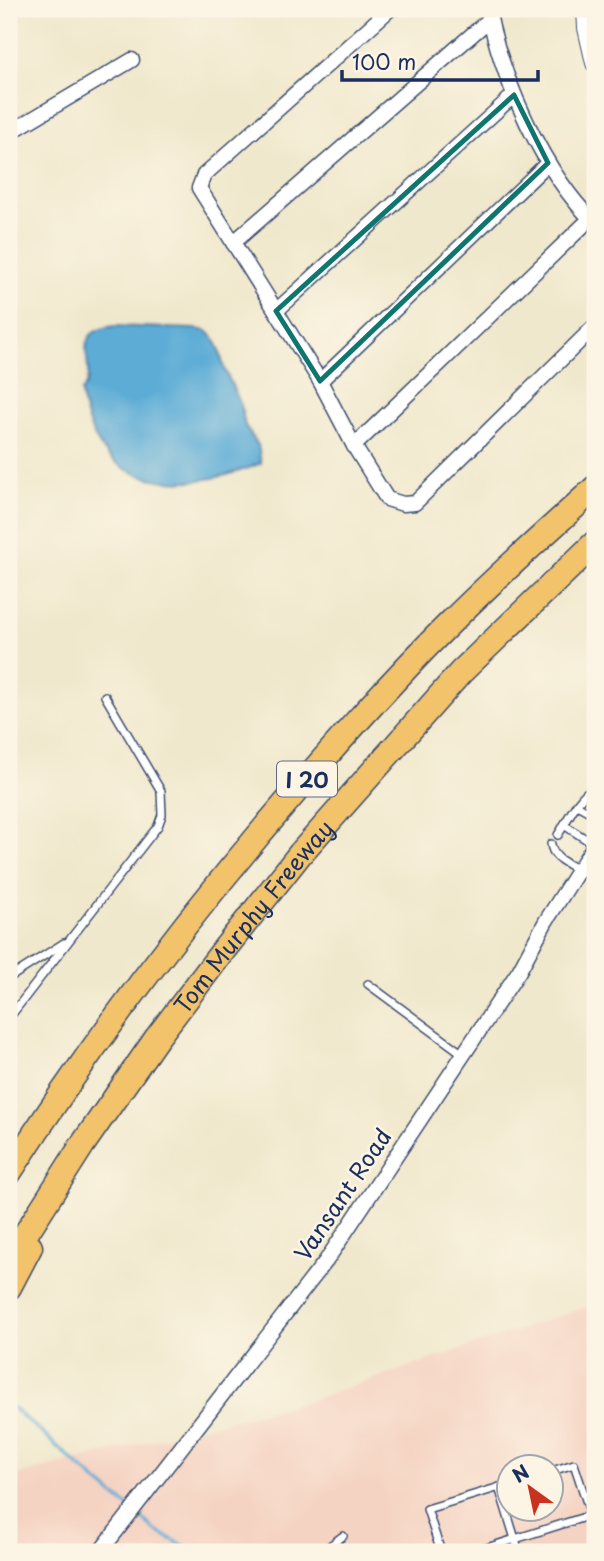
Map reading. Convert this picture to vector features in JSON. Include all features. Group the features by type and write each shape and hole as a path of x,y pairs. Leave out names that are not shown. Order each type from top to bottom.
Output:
{"highway":[{"name":"Tom Murphy Freeway","path":"9,1172 54,1101 121,1008 214,887 317,766 451,622 595,488"},
{"name":"Tom Murphy Freeway","path":"9,1261 83,1144 163,1028 300,854 461,672 595,543"},
{"path":"9,1155 54,1101"},
{"path":"9,1287 83,1144"}],"street":[{"path":"390,9 204,175 199,188 320,381 354,446 387,499 403,504 415,503 595,326"},
{"path":"586,9 587,28 595,63"},
{"path":"233,243 489,14 514,95 548,163 593,220 354,446"},
{"path":"9,133 132,60"},
{"path":"276,311 514,95"},
{"path":"320,381 548,163"},
{"name":"Vansant Road","path":"100,1552 326,1261 519,971 595,844"}],"lane":[{"path":"9,1018 158,826 162,815 161,791 104,696"},
{"path":"558,835 577,805 589,790 595,787"},
{"path":"577,805 595,815"},
{"path":"564,825 595,844"},
{"path":"552,848 557,858 578,870"},
{"path":"9,978 69,940"},
{"path":"368,985 464,1055"},
{"path":"474,1552 591,1515 591,1502 574,1464 566,1466"},
{"path":"441,1552 427,1509 496,1488"},
{"path":"510,1522 519,1552"},
{"path":"335,1552 331,1545 343,1536"}],"highlighted area":[{"path":"514,95 548,163 320,381 276,311"}],"shaded area":[{"path":"595,1304 595,1552 9,1552 9,1477 305,1402"}],"water":[{"path":"115,326 207,331 219,348 224,368 241,405 245,426 258,445 261,463 213,478 187,481 163,481 139,475 119,465 102,448 89,424 81,392 87,383 86,353 90,336 99,330"}],"waterway":[{"path":"13,1408 129,1507"},
{"path":"141,1517 154,1530 196,1552"}]}
